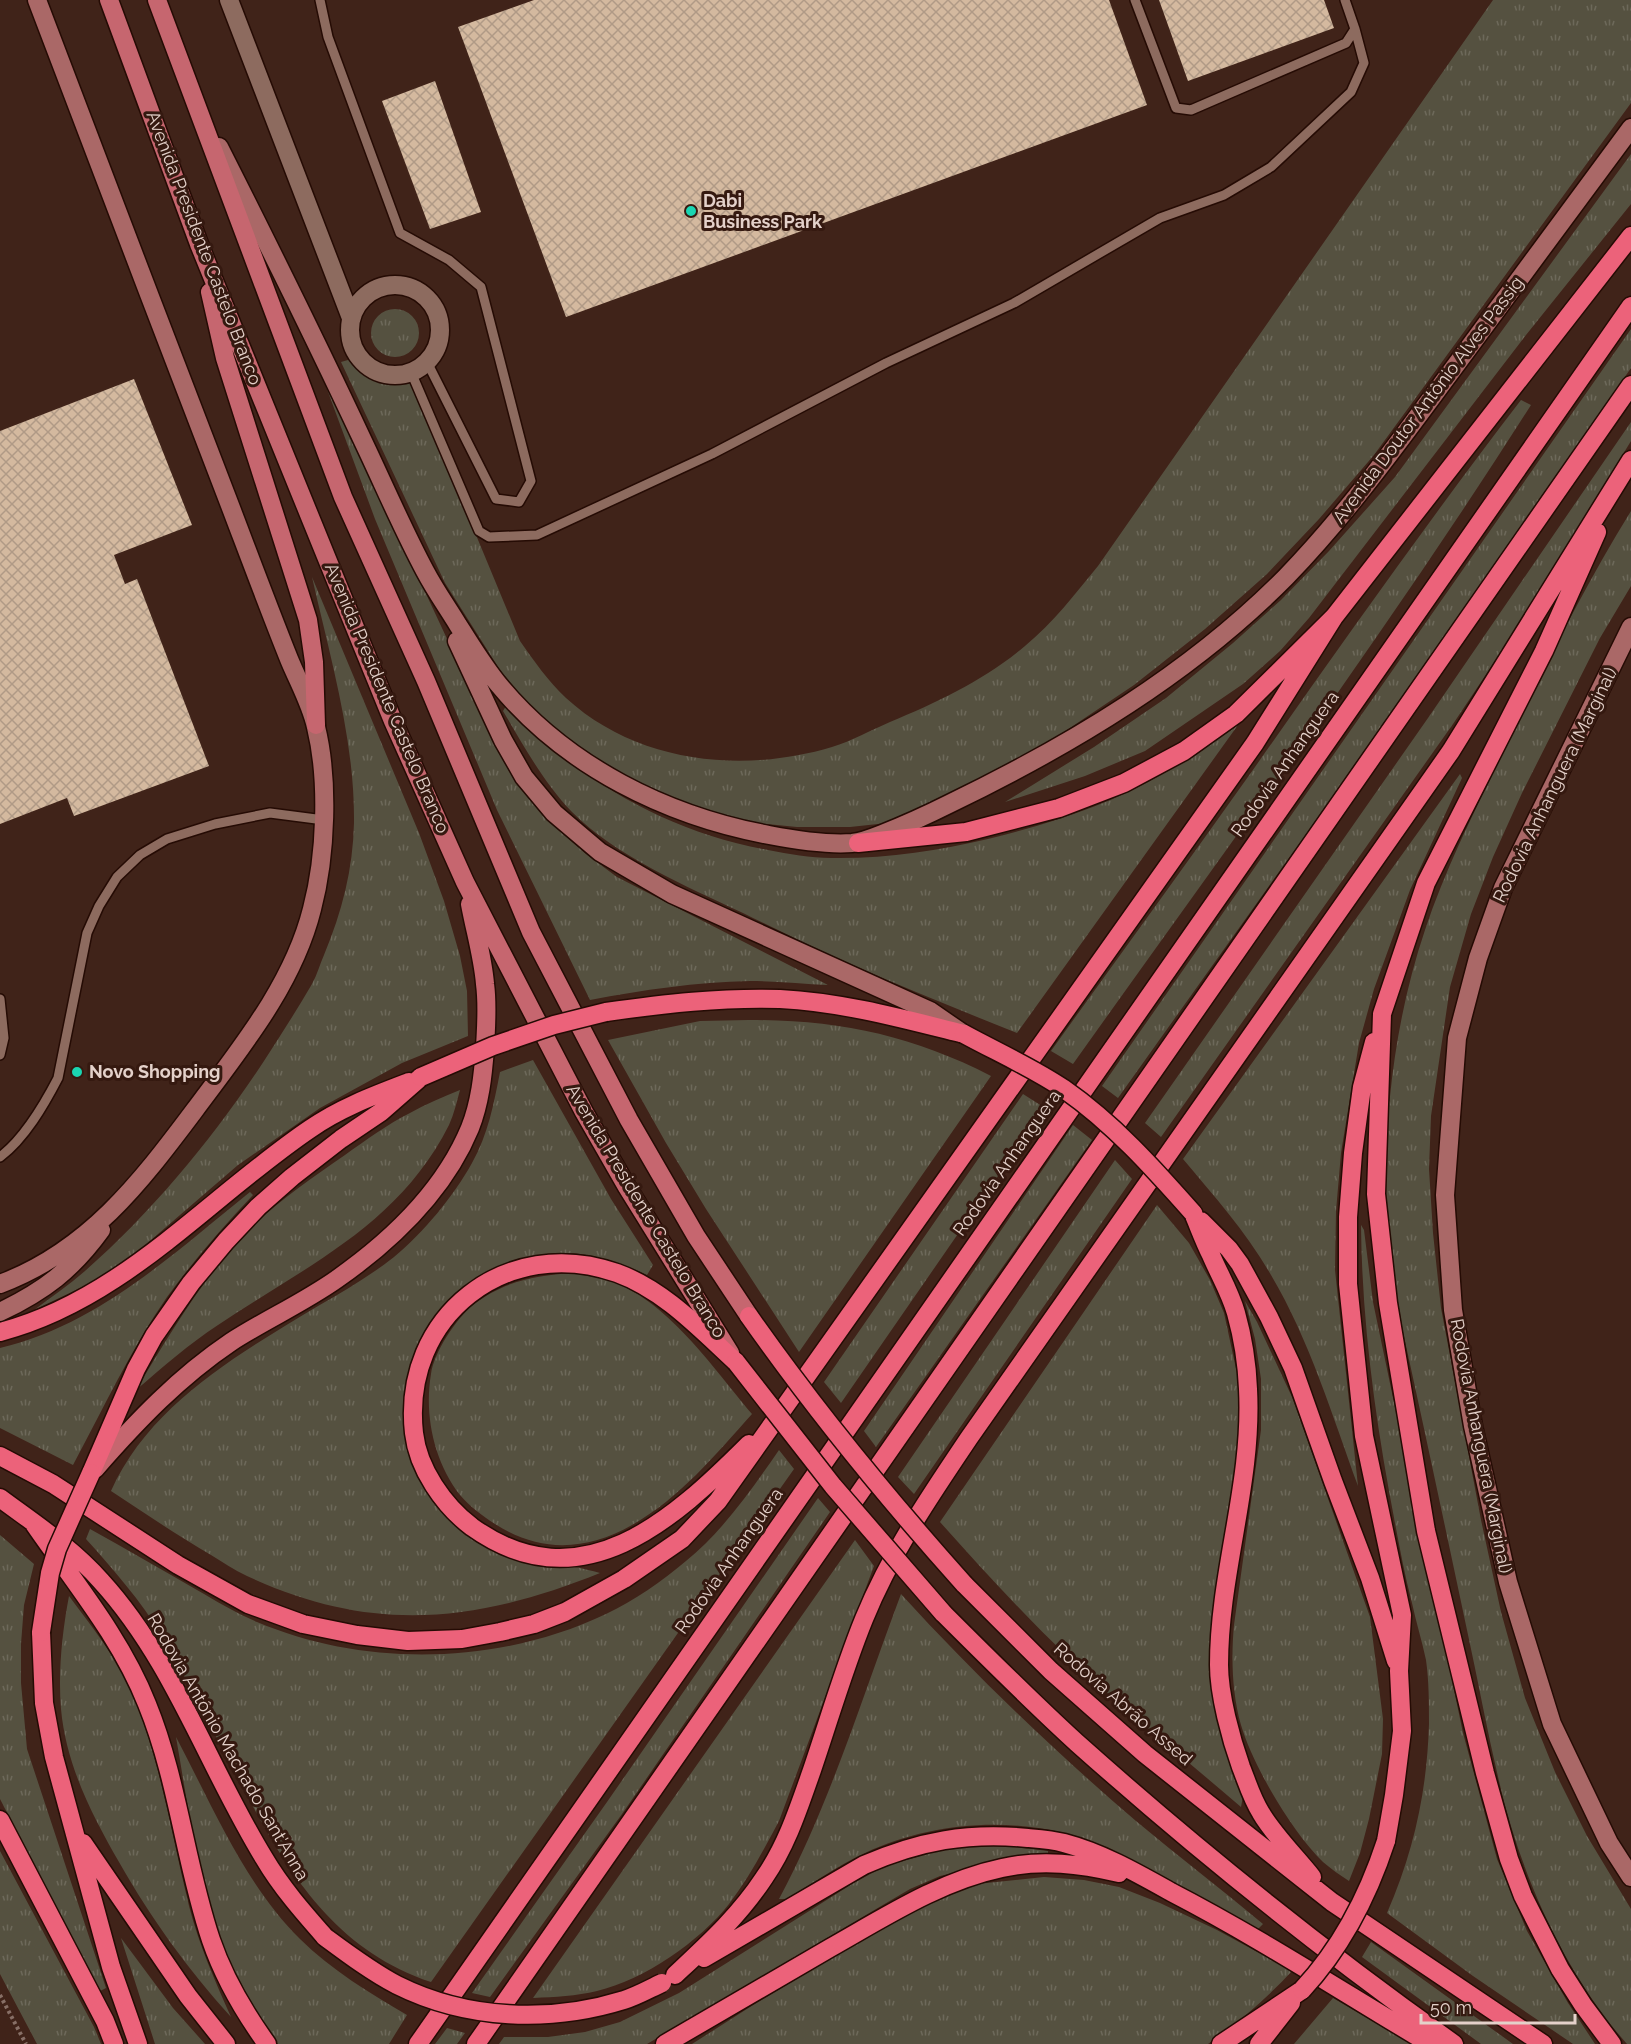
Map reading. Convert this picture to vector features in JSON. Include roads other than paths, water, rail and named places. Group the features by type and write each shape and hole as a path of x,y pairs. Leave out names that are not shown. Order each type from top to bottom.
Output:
{"highway":[{"path":"858,843 966,832 1059,808 1124,783 1184,751 1236,714 1334,617 1631,236"},
{"name":"Rodovia Anhanguera","path":"418,2044 1631,306"},
{"path":"476,2044 1631,385"},
{"path":"1259,2044 1316,1975 1352,1922 1376,1872 1386,1841 1395,1795 1402,1731 1399,1671 1402,1615 1364,1436 1348,1284 1348,1217 1353,1153 1362,1087 1382,1014 1426,883 1544,651 1629,462"},
{"path":"668,1979 732,1921 765,1877 782,1848 807,1784 864,1619 918,1513 1450,752 1629,462"},
{"name":"Rodovia Anhanguera","path":"790,1402 1255,743 1334,617"},
{"path":"0,1332 17,1328 99,1290 147,1258 277,1153 313,1127 360,1101 493,1046 554,1025 606,1012 651,1005 780,999 864,1011 964,1035 1039,1074 1089,1108 1147,1161 1229,1249 1240,1264 1293,1368 1370,1578 1399,1671"},
{"path":"1382,1014 1376,1194 1388,1303 1426,1531 1485,1773 1509,1859 1523,1896 1560,1969 1612,2044"},
{"path":"138,2044 111,1967 54,1757 44,1703 41,1632 46,1592 57,1549 136,1369 154,1336 205,1266 267,1199 341,1139 381,1112 421,1077"},
{"path":"1193,1213 1225,1282 1236,1312 1244,1347 1248,1387 1247,1456 1224,1591 1221,1630 1219,1668 1226,1709 1234,1748 1261,1814 1332,1902"},
{"path":"790,1402 748,1446 680,1509 656,1526 621,1545 604,1552 584,1556 545,1556 520,1552 482,1534 443,1499 423,1462 414,1435 414,1402 422,1361 439,1328 460,1302 477,1288 494,1278 530,1265 546,1263 583,1264 634,1280 671,1304 736,1362 833,1486 943,1613 1051,1719 1191,1843 1380,1991 1454,2044"},
{"name":"Rodovia Abrão Assed","path":"749,1316 785,1368 899,1512 963,1584 1051,1671 1144,1754 1332,1902 1542,2044"},
{"path":"0,1456 53,1484 178,1564 248,1604 303,1624 357,1635 408,1641 462,1639 534,1624 566,1612 624,1579 682,1539 718,1501 790,1402"},
{"name":"Rodovia Antônio Machado Sant'Anna","path":"0,1498 71,1550 102,1581 142,1634 178,1696 242,1821 291,1899 326,1937 360,1962 398,1985 439,2001 503,2015 540,2015 590,2009 627,2000 668,1979"},
{"path":"34,1524 108,1628 147,1704 162,1748 212,1942 249,2019 267,2044"},
{"path":"0,1820 100,2011 114,2044"},
{"path":"75,1832 188,1996 226,2044"},
{"path":"668,1979 864,1864 892,1853 943,1840 972,1836 1004,1836 1063,1843 1116,1862 1197,1905 1430,2044"},
{"path":"665,2044 911,1903 967,1877 1004,1867 1071,1863 1153,1882"},
{"path":"1221,2044 1302,1990"}],"main road":[{"path":"37,0 316,725"},
{"name":"Avenida Presidente Castelo Branco","path":"109,0 199,244 393,721 465,882 584,1112 736,1362"},
{"name":"Avenida Presidente Castelo Branco","path":"157,0 343,497 426,681 531,932 629,1120 696,1236 749,1316"},
{"name":"Avenida Presidente Castelo Branco","path":"196,103 286,277 426,573 499,686 549,735 620,783 678,811 717,824 780,837 830,843 858,843"},
{"name":"Avenida Doutor Antônio Alves Passig","path":"858,843 927,815 1059,747 1129,705 1243,617 1286,577 1381,467 1631,128"},
{"path":"0,1312 40,1291 84,1254 235,1055 289,971 313,908 324,820 324,776 316,725 314,662 308,620 225,358 199,244"},
{"path":"426,573 513,759 538,795 574,830 600,852 672,894 930,1011 964,1035"},
{"name":"Rodovia Anhanguera (Marginal)","path":"1631,627 1503,888 1478,958 1457,1038 1445,1195 1453,1310 1473,1426 1508,1582 1552,1724 1609,1843 1631,1877"},
{"path":"91,1473 128,1431 193,1370 232,1342 336,1280 394,1233 428,1196 457,1156 470,1126 483,1077 487,1017 485,984 465,882"},
{"path":"0,1284 33,1270 74,1245 125,1197"}],"street":[{"path":"229,0 351,318"},
{"path":"381,286 410,287 423,295 433,306 439,320 439,335 435,349 427,362 411,372 386,374 372,369 361,359 353,347 350,332 351,318 357,304 367,293 381,286"}],"lane":[{"path":"320,0 328,37 400,233 449,260 481,287 531,482 519,502 496,499 427,362"},
{"path":"1135,0 1176,108 1191,110 1346,43 1355,29"},
{"path":"411,372 479,531 489,537 537,535 712,454 886,363 1014,303 1160,218 1224,195 1271,166 1351,92 1364,63 1344,0"},
{"path":"0,1157 23,1134 49,1096 58,1077 87,933 99,906 117,877 140,855 166,839 215,824 270,813 324,820"},
{"path":"0,999 4,1038 0,1055"}],"place":[{"name":"Dabi Business Park","path":"691,211"},
{"name":"Novo Shopping","path":"77,1072"}]}
